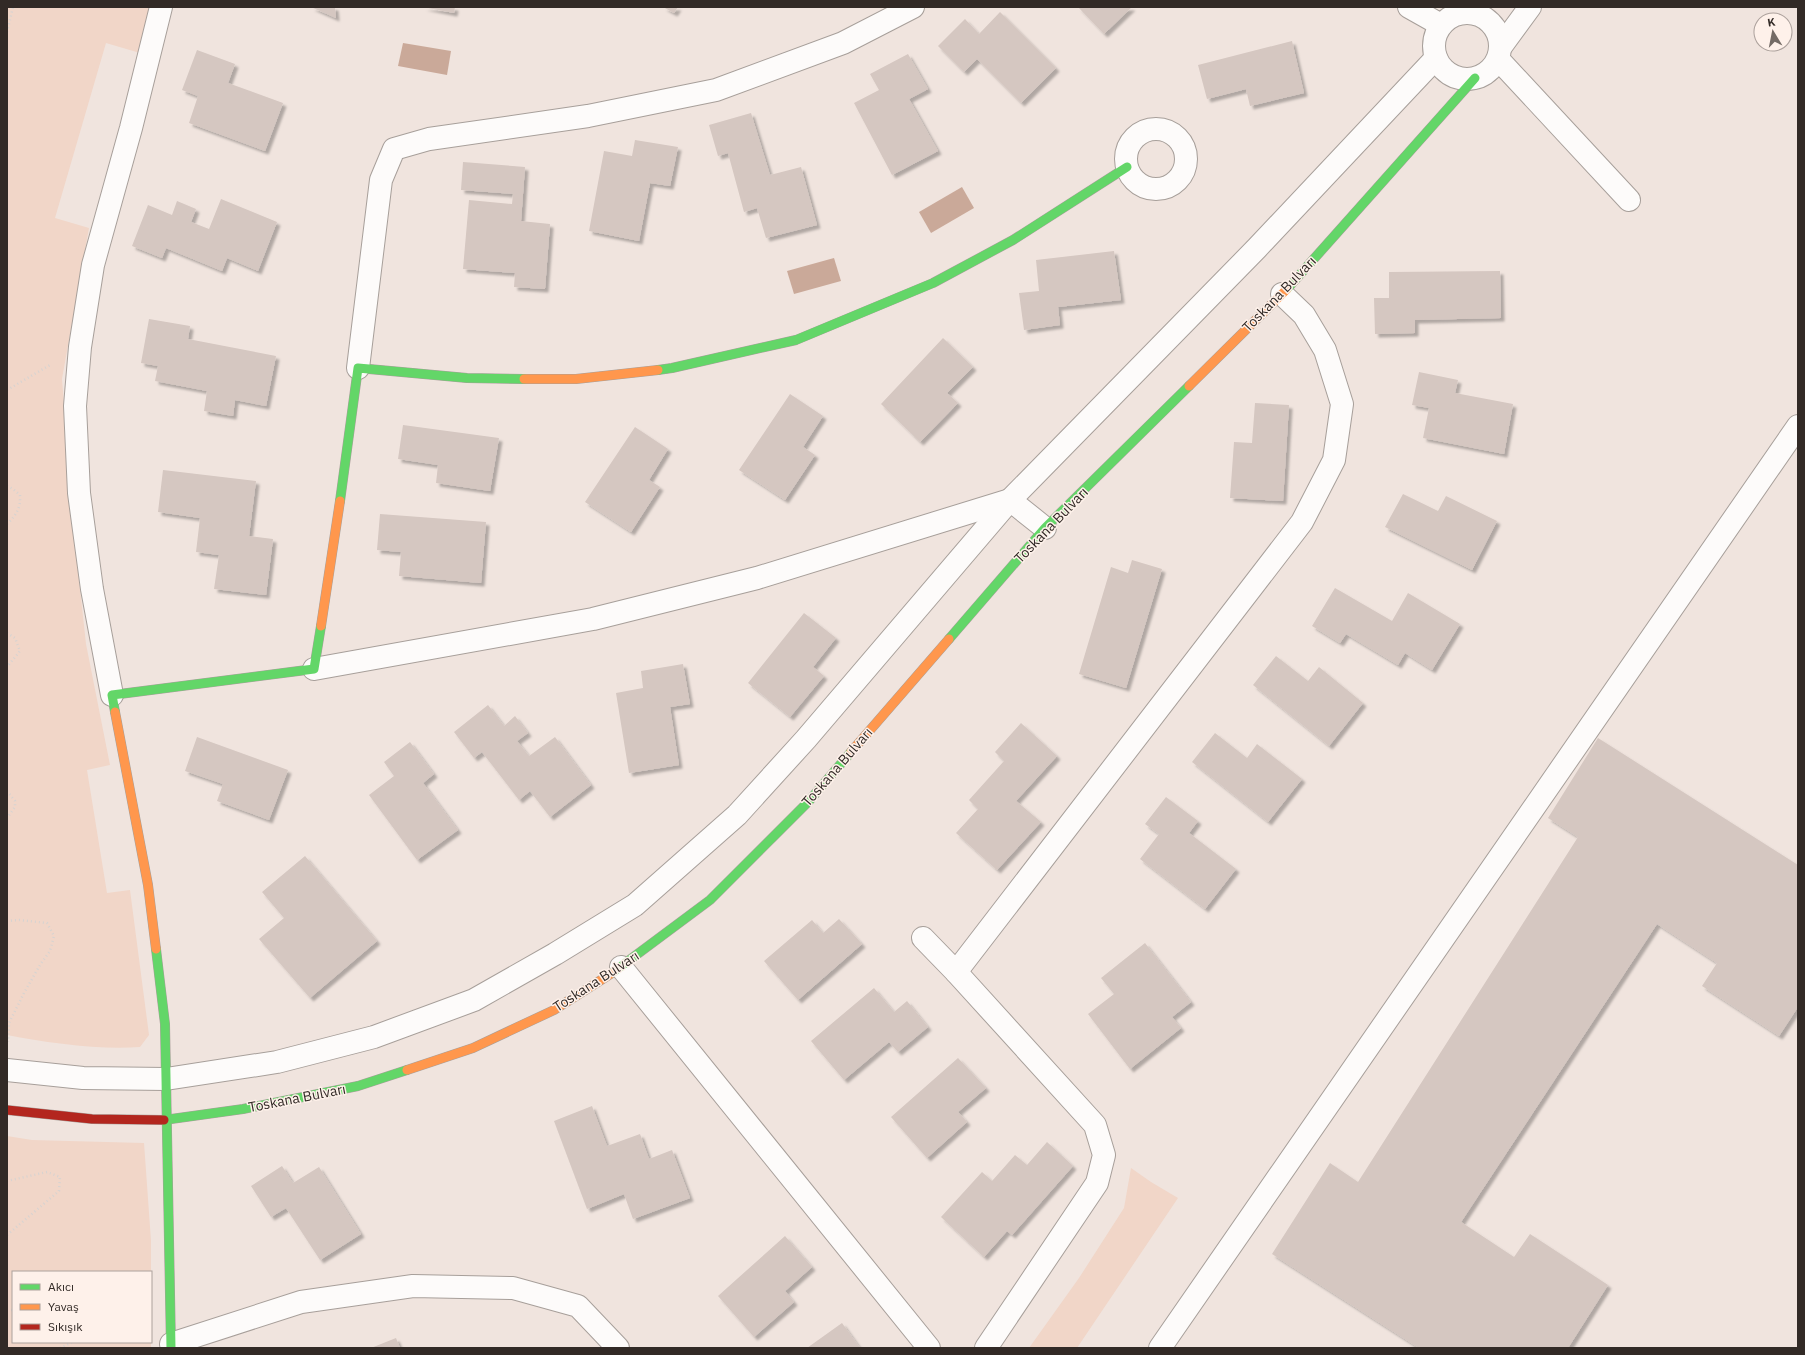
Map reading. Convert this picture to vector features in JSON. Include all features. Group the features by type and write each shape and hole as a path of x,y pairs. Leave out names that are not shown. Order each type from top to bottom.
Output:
{"street":[{"path":"161,7 131,128 93,265 80,347 76,406 79,493 92,589 148,885 165,1024 171,1346 301,1302 413,1286 513,1288 578,1306 618,1348"},
{"path":"314,669 339,510 381,180 394,149 429,139 588,116 716,90 843,44 913,7"},
{"path":"1409,7 1441,25"},
{"name":"Toskana Bulvarı","path":"7,1110 92,1119 167,1120 243,1109 358,1086 473,1048 554,1010 621,967 710,900 809,801 1045,528 1282,294 1475,78 1485,74 1492,68 1499,54 1530,7"},
{"path":"1475,78 1456,78 1440,67 1436,58 1434,41 1441,25 1448,18 1456,14 1477,11 1494,27 1499,37 1499,54 1630,200"},
{"path":"7,1070 83,1078 166,1079 277,1062 374,1037 474,1000 555,954 635,905 737,815 806,739 1010,500 1257,248 1436,58"},
{"path":"358,368 467,378 576,379 672,368 796,340 933,283 1013,240 1127,167"},
{"path":"956,972 1302,522 1334,460 1342,404 1325,350 1304,315 1282,294"},
{"path":"1160,1348 1798,426"},
{"path":"112,695 314,669 593,619 757,578 1010,500"},
{"path":"1010,500 1045,528"},
{"path":"923,938 956,972 1095,1125 1104,1155 1097,1183 986,1348"},
{"path":"621,967 929,1348"}],"path":[{"path":"7,32 13,7"},
{"path":"7,390 80,347"},
{"path":"7,486 13,488 20,496 21,506 14,518 7,524"},
{"path":"7,633 15,638 20,651 7,668"},
{"path":"7,791 15,801 15,807 7,818"},
{"path":"7,921 19,920 47,923 54,936 50,951 24,993 9,1023 8,1045"},
{"path":"7,1181 47,1172 60,1177 59,1191 7,1235"},
{"path":"60,1348 71,1343"}],"shaded area":[{"path":"7,7 150,7 140,53 106,43 55,218 89,228 62,379 76,552 86,644 110,765 87,770 107,893 130,890 149,1035 140,1047 108,1048 74,1045 39,1041 7,1035"},
{"path":"403,43 451,51 447,75 398,66"},
{"path":"962,187 974,208 931,233 919,212"},
{"path":"834,258 841,281 794,294 787,271"},
{"path":"7,1136 32,1140 144,1143 151,1241 151,1271 12,1271 12,1343 151,1343 151,1348 7,1348"},
{"path":"1131,1168 1178,1198 1077,1348 1029,1348 1079,1278 1124,1208"}],"building":[{"path":"311,7 335,7 336,18"},
{"path":"423,7 455,7 454,13"},
{"path":"663,7 678,7 674,13"},
{"path":"1078,7 1132,7 1104,34"},
{"path":"1000,12 1056,68 1021,103 977,59 964,72 938,46 965,19 979,34"},
{"path":"1292,41 1304,93 1250,106 1246,89 1207,99 1198,65"},
{"path":"197,50 235,64 228,83 283,103 265,151 189,123 198,96 182,90"},
{"path":"908,54 928,89 909,99 938,151 892,175 854,103 879,90 870,74"},
{"path":"751,113 770,175 801,167 817,225 766,238 757,208 744,212 728,153 718,156 709,125"},
{"path":"635,140 678,147 670,186 650,183 639,241 589,231 604,151 632,156"},
{"path":"463,162 525,167 521,221 550,224 545,289 514,287 515,273 463,269 469,200 512,204 513,194 461,190"},
{"path":"221,199 277,222 258,271 227,258 222,271 166,248 162,258 132,246 148,205 172,215 177,201 196,209 191,222 209,229"},
{"path":"1114,251 1121,300 1058,307 1060,325 1024,330 1019,293 1039,291 1036,260"},
{"path":"1500,271 1501,318 1415,320 1415,333 1375,334 1374,298 1389,298 1389,272"},
{"path":"149,319 190,326 188,339 276,356 266,406 235,400 233,416 204,411 207,391 155,381 158,366 141,363"},
{"path":"943,338 973,367 947,393 958,403 920,442 881,404"},
{"path":"1419,372 1458,380 1455,393 1513,404 1504,454 1423,438 1429,408 1412,405"},
{"path":"790,394 823,416 803,447 815,455 785,500 739,470"},
{"path":"1255,403 1289,405 1283,501 1230,498 1234,442 1252,443"},
{"path":"403,425 499,438 490,491 436,483 438,465 398,459"},
{"path":"635,427 668,449 649,480 660,487 631,532 585,502"},
{"path":"163,470 256,481 249,536 273,539 266,595 214,589 219,555 196,552 200,518 158,512"},
{"path":"1403,494 1438,511 1446,496 1497,521 1472,570 1385,527"},
{"path":"380,514 486,522 481,583 399,576 401,552 377,550"},
{"path":"1132,560 1162,569 1126,688 1079,674 1111,567 1128,573"},
{"path":"1335,588 1392,621 1408,593 1460,624 1432,670 1405,653 1398,665 1346,634 1340,643 1312,626"},
{"path":"804,613 836,638 813,667 824,676 790,717 748,683"},
{"path":"1276,656 1308,681 1319,667 1363,703 1329,746 1253,685"},
{"path":"683,664 690,704 670,707 679,765 629,773 616,693 643,688 641,671"},
{"path":"488,705 504,726 515,716 528,733 517,741 529,756 555,737 591,785 550,817 530,791 519,800 482,752 474,758 454,732"},
{"path":"1021,723 1057,756 1016,801 1041,822 997,870 956,833 978,809 969,800 1004,761 995,752"},
{"path":"1215,733 1247,758 1257,744 1302,779 1268,822 1192,762"},
{"path":"197,737 288,770 269,820 217,801 223,784 185,771"},
{"path":"1598,738 1798,865 1798,1007 1779,1036 1702,986 1717,963 1657,924 1461,1222 1514,1257 1530,1234 1608,1285 1568,1348 1419,1348 1272,1254 1330,1163 1358,1182 1578,837 1548,818"},
{"path":"410,742 434,774 423,783 458,830 417,860 369,795 394,776 384,762"},
{"path":"1166,797 1198,821 1189,833 1236,869 1205,909 1140,859 1159,834 1145,824"},
{"path":"305,856 377,941 310,998 259,939 284,918 262,892"},
{"path":"839,919 862,944 798,1000 764,961 812,920 823,933"},
{"path":"1145,943 1191,1002 1172,1017 1181,1028 1130,1069 1088,1014 1114,994 1101,978"},
{"path":"874,988 894,1012 907,1001 928,1027 898,1052 889,1042 844,1080 811,1041"},
{"path":"958,1058 986,1088 958,1112 967,1122 927,1158 891,1117"},
{"path":"592,1106 607,1146 640,1134 649,1159 672,1150 690,1198 633,1219 624,1194 587,1209 554,1121"},
{"path":"1047,1142 1073,1166 1012,1235 1007,1231 984,1257 941,1217 982,1172 992,1181 1015,1155 1027,1165"},
{"path":"282,1166 293,1183 319,1167 361,1234 320,1260 286,1208 271,1217 251,1186"},
{"path":"785,1236 812,1267 785,1291 794,1302 754,1337 718,1296"},
{"path":"842,1323 860,1348 807,1348"},
{"path":"396,1338 400,1348 371,1348"}],"traffic: fast":[{"path":"1287,289 1475,78"},
{"path":"658,370 796,340 933,283 1013,240 1127,167"},
{"path":"340,501 358,368 467,378 524,379"},
{"path":"949,639 1045,528 1189,386"},
{"path":"115,712 112,695 314,669 321,626"},
{"path":"612,973 710,900 809,801 851,752"},
{"path":"156,949 165,1024 171,1348"},
{"path":"164,1120 243,1109 358,1086 407,1070"}],"traffic: slow":[{"path":"1189,386 1287,289"},
{"path":"524,379 576,379 658,370"},
{"path":"321,626 340,501"},
{"path":"851,752 949,639"},
{"path":"115,712 148,885 156,949"},
{"path":"407,1070 473,1048 554,1010 612,973"}],"traffic: jam":[{"path":"7,1110 92,1119 164,1120"}]}
